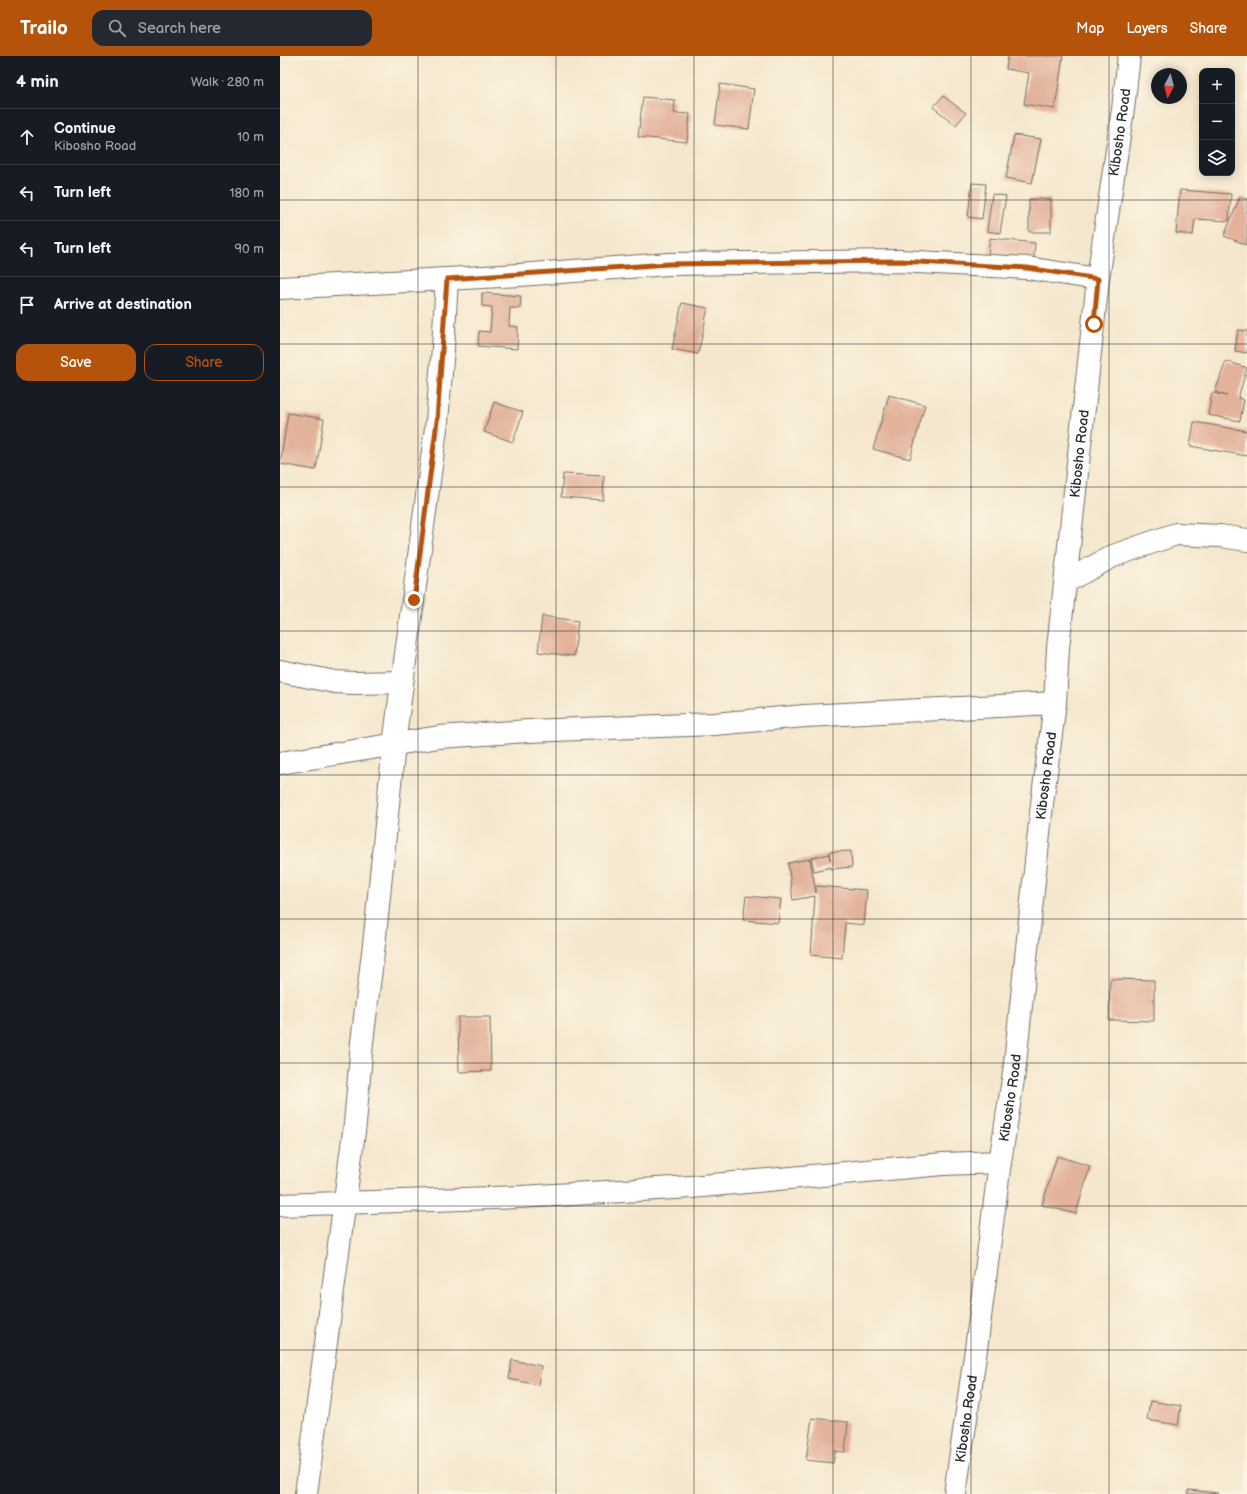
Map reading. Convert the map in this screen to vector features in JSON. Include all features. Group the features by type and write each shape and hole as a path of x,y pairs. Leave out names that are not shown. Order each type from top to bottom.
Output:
{"street":[{"name":"Kibosho Road","path":"955,1494 976,1349 1000,1162 1014,1073 1098,279 1123,109 1128,56"},
{"path":"280,288 447,279 669,264 900,261 1027,268 1098,279"},
{"path":"306,1494 316,1405 345,1204 375,936 394,744 437,421 447,279"},
{"path":"1065,582 1113,556 1176,534 1220,536 1247,540"},
{"path":"280,671 335,682 402,682"},
{"path":"280,763 439,737 528,731 714,724 805,716 1054,703"},
{"path":"280,1205 521,1197 683,1188 943,1164 1000,1162"}],"building":[{"path":"1008,56 1063,56 1055,109 1024,104 1029,73 1006,69"},
{"path":"720,84 754,89 749,129 715,125"},
{"path":"943,96 966,113 956,125 933,107"},
{"path":"643,97 675,100 674,113 690,114 687,142 638,137"},
{"path":"1014,135 1041,139 1032,183 1006,178"},
{"path":"972,183 986,184 982,219 968,217"},
{"path":"1180,190 1231,194 1229,221 1195,219 1193,235 1176,233"},
{"path":"992,194 1006,196 1000,233 987,231"},
{"path":"1240,197 1247,199 1247,245 1224,236"},
{"path":"1029,199 1051,199 1051,232 1029,232"},
{"path":"990,238 1035,243 1033,267 987,262"},
{"path":"482,293 521,296 520,308 510,308 509,326 518,327 517,349 478,346 479,331 490,332 492,307 482,306"},
{"path":"682,303 708,308 698,354 672,349"},
{"path":"1238,330 1247,331 1247,353 1235,351"},
{"path":"1226,361 1247,368 1238,398 1244,400 1240,421 1208,415 1212,393 1227,396 1215,392"},
{"path":"889,395 925,405 910,459 873,449"},
{"path":"494,402 523,412 513,442 484,432"},
{"path":"288,413 324,419 316,470 280,464"},
{"path":"1194,422 1247,431 1247,456 1190,446"},
{"path":"563,474 604,476 603,500 561,497"},
{"path":"542,616 578,621 574,656 538,652"},
{"path":"851,851 852,867 831,869 831,867 814,871 811,858 829,854 830,860 829,852"},
{"path":"810,859 816,893 816,886 867,890 864,925 845,923 842,958 811,955 815,896 793,900 788,863"},
{"path":"746,896 781,899 778,923 743,920"},
{"path":"1110,979 1154,980 1154,1021 1109,1020"},
{"path":"458,1017 490,1017 491,1071 459,1072"},
{"path":"1057,1156 1090,1166 1076,1214 1042,1205"},
{"path":"512,1360 541,1366 538,1385 509,1379"},
{"path":"1150,1401 1181,1406 1178,1425 1147,1420"},
{"path":"812,1418 848,1422 845,1452 835,1451 833,1463 806,1460"},
{"path":"1188,1490 1218,1493 1218,1494 1188,1494"}],"route":[{"path":"414,600 426,494 437,421 447,279 669,264 900,261 1027,268 1098,279 1094,324"}]}
